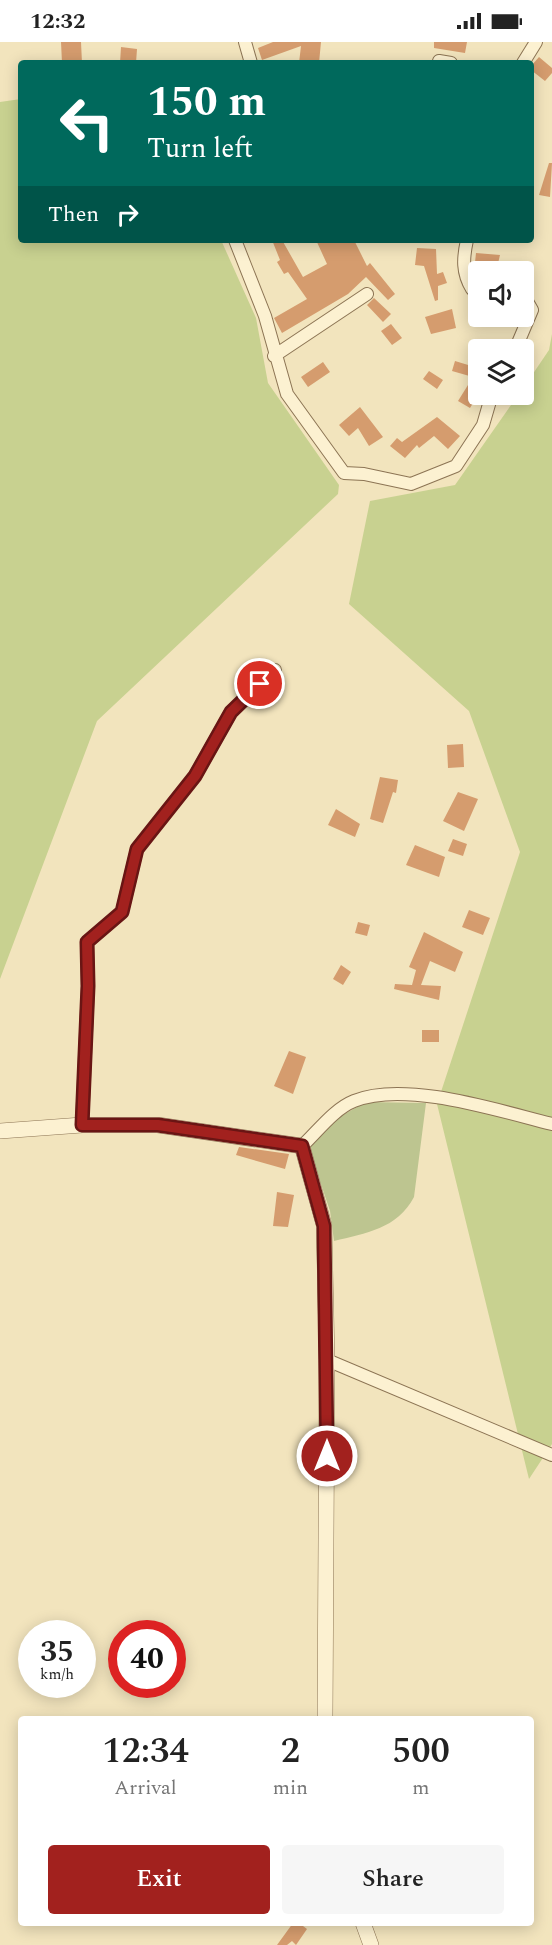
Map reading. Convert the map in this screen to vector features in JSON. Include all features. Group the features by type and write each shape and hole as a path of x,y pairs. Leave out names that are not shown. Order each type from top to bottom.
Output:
{"street":[{"path":"245,42 250,60"},
{"path":"525,60 536,42"},
{"path":"236,243 265,316 274,356 287,394 344,473 364,474 411,484 456,466 483,425 489,405"},
{"path":"466,243 464,254 465,277 468,282"},
{"path":"274,356 367,294"},
{"path":"82,1125 88,986 87,942 122,912 137,849 195,776 231,712 275,670"},
{"path":"302,1146 337,1111 354,1101 397,1092 473,1105 552,1124"},
{"path":"0,1131 82,1125 158,1125 302,1146"},
{"path":"302,1146 324,1226 327,1360 325,1716"},
{"path":"327,1360 552,1455"},
{"path":"364,1926 372,1945"}],"green space":[{"path":"18,99 18,243 222,243 256,318 268,383 339,485 338,494 97,721 0,979 0,102"},
{"path":"552,334 552,1444 529,1479 437,1104 520,852 469,711 349,604 370,501 455,485 511,405 534,405 534,372 549,350"},
{"path":"366,1102 426,1103 414,1197 407,1208 390,1223 369,1232 334,1241 330,1211 310,1151 312,1139 341,1116"}],"building":[{"path":"61,42 81,42 82,60 62,60"},
{"path":"273,42 321,42 319,60 299,60 301,46 262,60 258,48"},
{"path":"434,42 467,42 465,53 434,48"},
{"path":"121,47 137,49 136,60 120,60"},
{"path":"539,57 552,68 552,73 545,81 534,72 534,63"},
{"path":"549,163 552,163 550,197 539,195"},
{"path":"273,243 284,243 303,277 327,264 317,243 356,243 367,266 370,263 395,294 388,300 366,277 348,294 282,333 274,318 307,299 288,272 284,274 277,262 280,260"},
{"path":"417,248 436,249 437,274 443,272 447,283 438,286 438,300 435,301 424,266 415,265"},
{"path":"476,253 500,255 499,261 475,261"},
{"path":"374,298 391,314 383,322 367,305"},
{"path":"452,309 456,328 431,334 425,317"},
{"path":"391,324 402,338 392,345 381,331"},
{"path":"455,361 468,365 468,376 452,371"},
{"path":"323,362 330,372 308,387 301,377"},
{"path":"429,371 443,380 437,389 423,379"},
{"path":"468,385 468,405 472,405 470,408 458,401"},
{"path":"360,407 383,437 369,446 358,428 349,436 339,425"},
{"path":"437,417 460,436 448,449 434,436 419,448 417,445 405,458 390,446 397,438 402,442"},
{"path":"463,744 464,767 448,768 447,745"},
{"path":"380,777 398,780 396,793 393,792 383,823 370,819"},
{"path":"458,792 478,799 464,831 443,821"},
{"path":"336,809 360,824 355,837 328,825"},
{"path":"453,839 467,844 463,856 448,851"},
{"path":"415,845 445,857 439,877 406,865"},
{"path":"469,910 490,918 483,935 462,927"},
{"path":"358,922 370,925 367,936 355,933"},
{"path":"424,932 463,952 455,972 430,961 421,985 441,986 439,1000 394,989 395,984 412,985 416,970 409,967"},
{"path":"341,965 351,972 343,985 333,979"},
{"path":"422,1030 439,1030 439,1042 422,1042"},
{"path":"289,1051 306,1057 293,1094 274,1086"},
{"path":"239,1147 289,1154 285,1169 236,1155"},
{"path":"277,1192 294,1195 288,1227 273,1226"},
{"path":"291,1926 303,1926 307,1929 296,1945 292,1941 287,1945 277,1945"}],"route":[{"path":"260,684 231,712 195,776 137,849 122,912 87,942 88,986 82,1125 158,1125 302,1146 324,1226 327,1456"}]}
